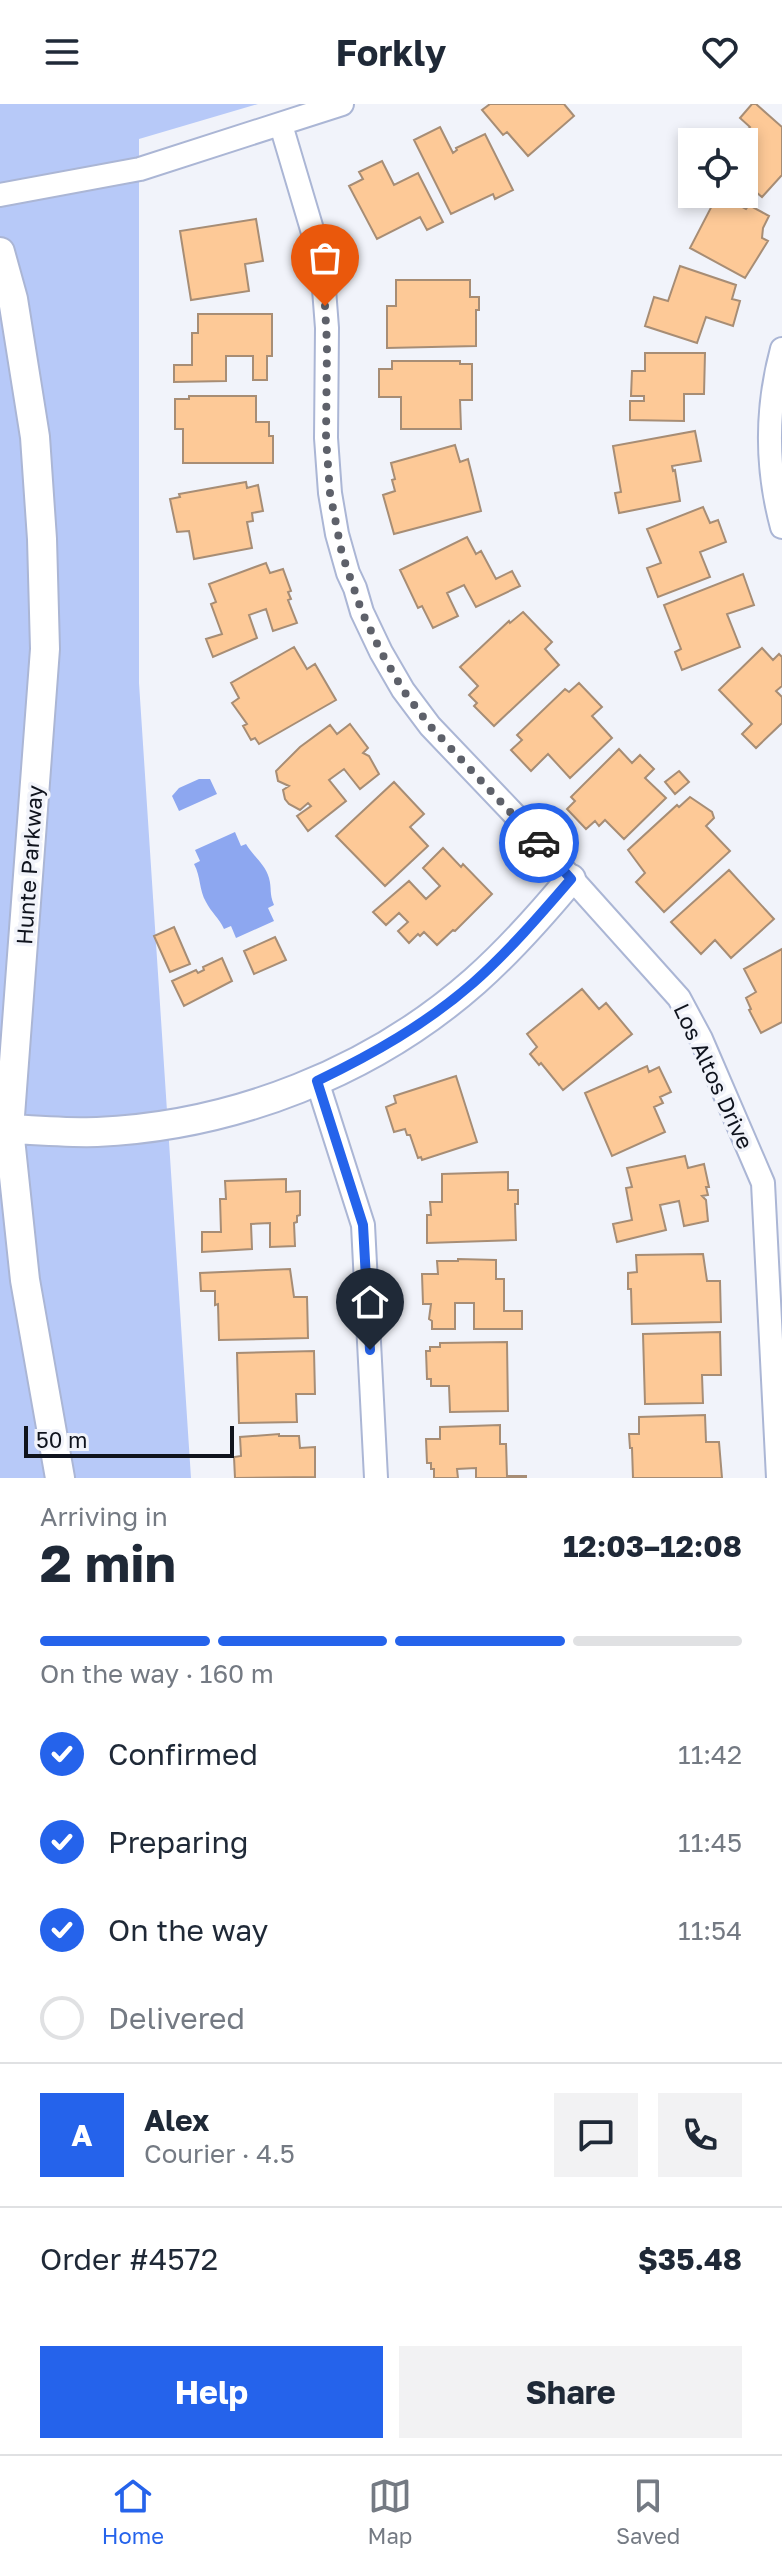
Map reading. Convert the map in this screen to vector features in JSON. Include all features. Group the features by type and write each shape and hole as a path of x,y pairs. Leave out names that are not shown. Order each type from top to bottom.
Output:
{"street":[{"path":"0,195 140,169 342,104"},
{"name":"Los Altos Drive","path":"281,125 322,263 327,328 326,438 330,493 344,560 362,612 396,678 430,726 513,813 679,998 706,1051 763,1183 778,1478"},
{"name":"Hunte Parkway","path":"0,252 13,299 35,437 45,649 4,1129 25,1280 60,1478"},
{"path":"782,349 770,418 771,471 782,527"},
{"path":"4,1129 99,1132 158,1126 232,1111 317,1081 398,1038 473,983 507,952 571,879"},
{"path":"317,1081 363,1225 376,1478"}],"shaded area":[{"path":"0,104 258,104 139,139 139,683 191,1478 0,1478"},
{"path":"199,779 210,779 217,794 179,811 172,796 179,788"},
{"path":"235,832 241,846 246,844 267,873 274,905 268,908 274,921 236,938 231,926 224,929 208,906 194,864 200,861 195,850"}],"building":[{"path":"490,104 564,104 574,116 528,156 507,132 503,135 482,110"},
{"path":"752,104 756,104 782,127 782,175 762,197 758,194 758,128 749,128 740,118"},
{"path":"440,127 453,153 456,148 485,134 513,190 495,199 493,194 451,214 414,140"},
{"path":"382,161 394,185 418,173 443,222 427,230 420,217 377,239 349,186 363,179 359,172"},
{"path":"711,208 754,208 769,216 762,238 768,241 745,278 690,248"},
{"path":"256,219 263,261 245,264 249,291 191,300 180,231"},
{"path":"680,266 736,285 732,299 740,301 733,326 706,317 697,343 645,326 654,297 668,301"},
{"path":"396,280 470,280 470,297 479,297 476,346 387,348 387,306 396,306"},
{"path":"198,314 272,314 272,356 267,356 267,380 253,380 253,356 226,356 226,381 174,382 174,365 192,365 192,333 198,333"},
{"path":"645,353 705,353 704,394 684,394 684,421 630,420 630,401 644,401 644,396 631,396 632,371 645,371"},
{"path":"392,361 460,361 460,364 472,364 472,400 460,400 461,429 401,429 401,397 379,397 379,369 392,369"},
{"path":"189,396 256,396 256,422 269,422 269,436 273,436 273,463 183,463 183,429 175,429 175,399 189,399"},
{"path":"695,431 701,461 672,466 680,501 619,513 615,493 621,492 613,446"},
{"path":"455,445 460,462 468,459 481,511 394,534 383,495 395,491 391,463"},
{"path":"246,482 247,488 258,485 263,511 252,513 253,521 247,522 252,548 194,559 189,531 177,532 170,499 180,497 179,494"},
{"path":"703,507 710,523 718,520 726,542 700,552 710,577 658,597 647,568 661,563 647,529"},
{"path":"467,537 476,554 481,551 496,579 512,571 520,586 476,607 464,585 447,593 458,616 433,628 422,606 418,608 400,570"},
{"path":"266,563 270,573 283,569 291,591 288,592 291,599 288,600 297,623 273,631 266,609 249,615 257,638 213,657 206,639 222,634 211,604 216,602 209,584"},
{"path":"743,574 754,605 727,614 740,647 682,670 675,652 681,649 664,605"},
{"path":"523,612 552,642 545,649 559,665 494,726 474,706 477,703 469,695 478,686 460,667 509,621"},
{"path":"294,647 307,669 315,664 336,700 259,744 255,738 251,740 243,726 247,724 232,703 239,698 231,683"},
{"path":"762,648 773,660 779,654 782,657 782,686 776,691 782,697 782,723 756,748 742,734 752,724 719,690"},
{"path":"579,683 602,707 592,716 612,738 570,778 548,754 531,771 511,750 522,740 517,735 565,689 569,692"},
{"path":"350,724 368,748 363,753 369,756 379,774 360,789 344,769 329,780 346,801 308,831 297,816 311,806 308,803 300,810 289,804 283,790 289,786 278,781 276,771 300,747 330,725 337,734"},
{"path":"619,749 632,763 640,755 654,769 645,778 666,798 624,839 605,820 599,826 595,821 586,829 567,809 575,801 571,797"},
{"path":"679,771 689,782 675,794 665,782"},
{"path":"394,782 424,814 410,827 428,846 385,886 336,836"},
{"path":"690,797 712,812 714,818 706,826 730,851 664,912 636,882 645,873 628,850"},
{"path":"443,848 492,894 437,945 424,932 409,943 398,931 408,922 399,913 386,925 373,912 409,881 426,899 440,886 423,868"},
{"path":"729,870 774,919 731,958 715,940 701,954 671,922"},
{"path":"174,927 190,964 170,972 154,936"},
{"path":"275,937 286,960 254,974 244,951"},
{"path":"782,949 782,1022 761,1033 746,998 756,992 744,969"},
{"path":"222,958 232,981 184,1006 172,981 196,970 198,973 204,970 203,967"},
{"path":"582,989 599,1009 606,1003 632,1034 563,1090 530,1054 537,1047 527,1034"},
{"path":"647,1066 649,1072 659,1067 671,1092 660,1097 663,1103 654,1107 665,1132 612,1156 585,1093"},
{"path":"456,1076 477,1142 422,1160 418,1158 405,1129 394,1132 386,1107 396,1103 394,1096"},
{"path":"685,1156 688,1168 704,1164 709,1187 706,1187 708,1195 702,1196 706,1200 708,1221 684,1226 679,1201 660,1205 666,1230 617,1242 613,1224 632,1220 626,1188 632,1187 627,1168"},
{"path":"508,1172 508,1190 518,1190 518,1204 515,1204 516,1240 427,1243 430,1202 442,1202 442,1174"},
{"path":"286,1179 286,1192 300,1191 300,1215 294,1223 295,1246 270,1247 270,1223 251,1224 252,1249 202,1252 202,1232 221,1232 220,1199 226,1199 225,1181"},
{"path":"703,1254 707,1281 720,1281 721,1322 632,1324 628,1273 637,1272 636,1255"},
{"path":"496,1260 496,1279 504,1279 504,1311 522,1311 522,1329 474,1329 474,1303 455,1303 455,1329 432,1329 429,1319 431,1304 423,1304 422,1274 438,1274 437,1261"},
{"path":"290,1269 294,1297 307,1297 308,1338 219,1340 215,1291 201,1291 200,1273"},
{"path":"720,1332 721,1375 702,1375 703,1403 645,1404 643,1334"},
{"path":"507,1342 508,1411 450,1412 449,1386 431,1386 431,1379 427,1379 426,1351 430,1351 430,1347 440,1347 440,1343"},
{"path":"314,1351 315,1394 296,1394 297,1422 239,1423 237,1353"},
{"path":"705,1415 706,1442 719,1442 722,1478 633,1478 629,1434 639,1434 639,1417"},
{"path":"500,1425 500,1444 506,1444 507,1476 526,1478 476,1478 476,1468 457,1469 458,1478 434,1478 434,1469 431,1469 431,1463 427,1463 426,1439 440,1439 440,1427"},
{"path":"299,1436 300,1448 315,1447 315,1477 235,1478 234,1457 241,1456 240,1437"}],"way so far":[{"path":"325,306 326,438 330,493 342,554 362,612 403,690 430,726 539,843"}],"route":[{"path":"370,1350 363,1225 317,1081 398,1038 473,983 507,952 571,879 539,843"}]}
